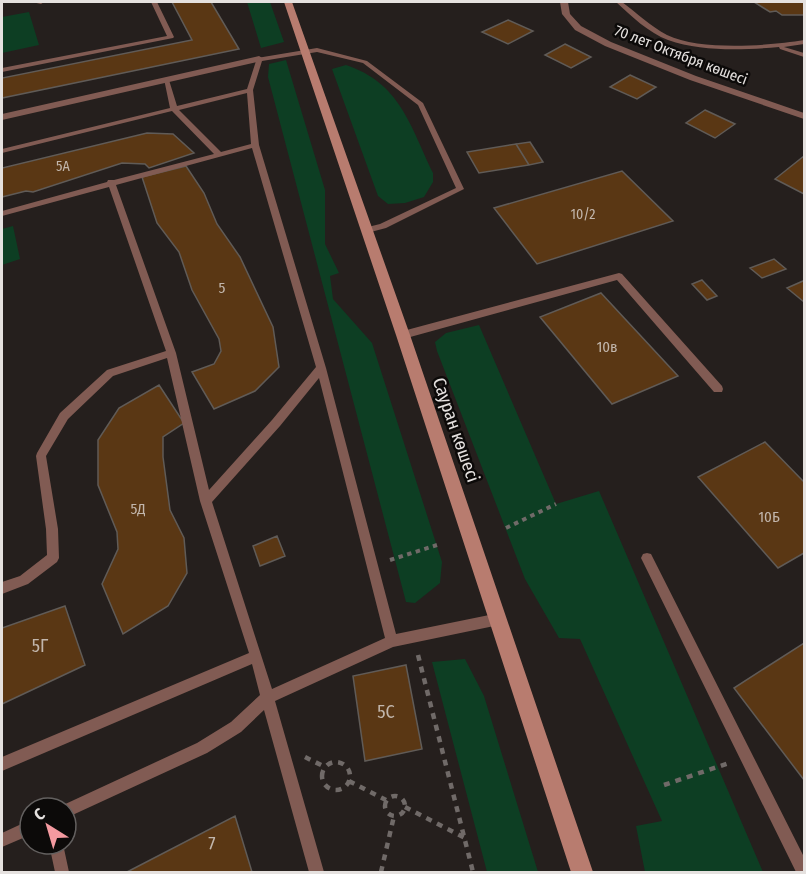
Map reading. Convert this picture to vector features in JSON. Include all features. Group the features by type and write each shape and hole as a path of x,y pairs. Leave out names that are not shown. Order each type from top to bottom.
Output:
{"street":[{"name":"Сауран көшесі","path":"288,2 499,619 582,873"},
{"name":"70 лет Октября көшесі","path":"564,2 566,14 578,28 608,44 693,78 804,116"},
{"path":"2,117 259,59"}],"lane":[{"path":"35,2 41,2"},
{"path":"2,70 171,37 154,2"},
{"path":"619,2 671,39 694,44 780,47 804,42"},
{"path":"780,47 804,55"},
{"path":"367,230 383,226 460,189 421,104 365,62 317,50 259,59 250,90 255,145 321,368 392,641"},
{"path":"166,80 174,109 219,154"},
{"path":"2,151 250,90"},
{"path":"2,213 255,145"},
{"path":"111,182 171,353 206,501 256,656 266,699 317,873"},
{"path":"403,335 619,276 718,389"},
{"path":"2,588 24,580 53,558 52,529 41,456 64,416 110,373 171,353"},
{"path":"206,501 276,423 321,368"},
{"path":"647,558 804,873"},
{"path":"78,805 202,748 236,727 266,699 392,641 499,619"},
{"path":"2,764 256,656"},
{"path":"2,840 18,833"},
{"path":"58,856 62,873"}],"path":[{"path":"506,528 556,504"},
{"path":"372,566 437,545"},
{"path":"414,638 473,873"},
{"path":"664,785 746,757"},
{"path":"332,761 340,761 347,766 349,781 340,790 331,790 324,785 322,776 325,767 332,761"},
{"path":"349,781 386,800 398,796 404,800 405,807 401,814 394,816"},
{"path":"386,800 387,811 394,816"},
{"path":"405,807 465,838"},
{"path":"381,873 394,816"}],"green space":[{"path":"247,2 270,2 284,42 261,48"},
{"path":"29,12 39,45 2,53 2,17"},
{"path":"286,60 325,190 325,244 339,273 330,276 333,299 372,343 442,562 440,583 415,603 406,602 268,77 269,64"},
{"path":"346,65 379,83 391,94 410,122 433,173 433,182 424,197 405,203 388,204 378,196 332,69"},
{"path":"13,226 20,259 2,265 2,229"},
{"path":"479,325 556,504 599,491 763,872 645,872 636,826 662,821 580,639 559,638 525,579 437,351 435,342 446,333"},
{"path":"465,659 484,696 538,872 487,872 432,662"}],"building":[{"path":"172,2 211,2 239,49 2,98 2,78 192,40"},
{"path":"754,2 804,2 804,15 782,15 776,11 770,12"},
{"path":"508,20 533,31 508,44 482,32"},
{"path":"565,44 591,57 571,68 545,55"},
{"path":"630,75 656,87 637,99 610,87"},
{"path":"705,110 735,124 715,138 686,123"},
{"path":"147,133 173,134 194,153 149,168 145,164 122,163 33,192 26,191 2,197 2,168"},
{"path":"530,142 543,162 529,165 516,144"},
{"path":"516,144 529,165 479,173 467,152"},
{"path":"804,156 804,194 775,179"},
{"path":"186,166 204,193 217,224 240,257 273,327 279,367 255,391 214,409 192,372 214,364 221,351 219,339 192,290 179,252 157,223 142,177"},
{"path":"622,171 673,221 537,264 494,208"},
{"path":"774,259 786,269 762,278 750,268"},
{"path":"702,280 717,296 707,300 692,284"},
{"path":"804,282 804,302 787,288"},
{"path":"601,293 678,376 612,404 540,317"},
{"path":"159,385 184,423 163,437 163,457 170,510 184,538 187,573 168,606 123,634 102,584 118,549 117,532 98,485 98,440 119,408"},
{"path":"765,442 804,482 804,553 778,568 698,477"},
{"path":"277,536 285,556 260,566 253,546"},
{"path":"65,606 85,665 2,704 2,628"},
{"path":"804,643 804,780 734,688"},
{"path":"406,665 422,749 365,761 353,676"},
{"path":"235,816 252,872 127,872"}]}
